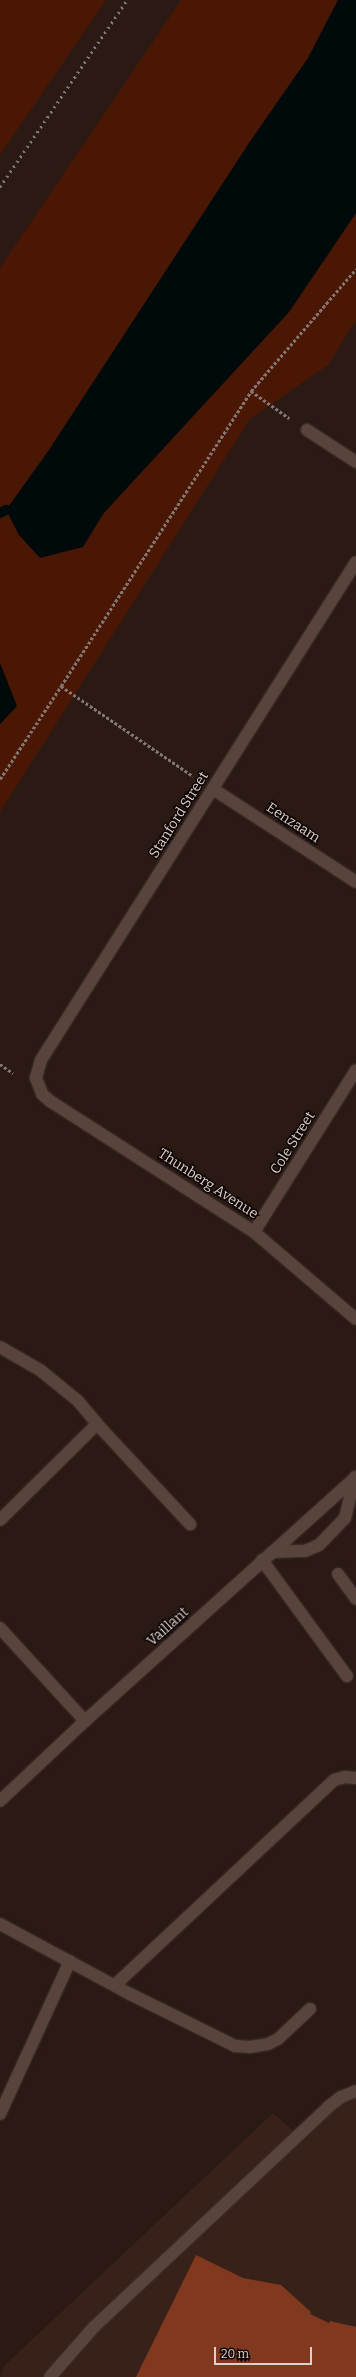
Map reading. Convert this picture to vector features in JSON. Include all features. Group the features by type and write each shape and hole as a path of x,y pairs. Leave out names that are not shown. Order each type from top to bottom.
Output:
{"street":[{"path":"307,430 356,462"},
{"name":"Stanford Street","path":"38,1086 36,1078 41,1060 356,562"},
{"name":"Eenzaam","path":"213,789 356,882"},
{"name":"Cole Street","path":"254,1232 356,1070"},
{"name":"Thunberg Avenue","path":"38,1086 42,1094 50,1101 254,1232 356,1319"},
{"path":"0,1347 40,1370 78,1401 97,1424 190,1524"},
{"path":"0,1520 97,1424"},
{"path":"272,1552 306,1551 319,1545 345,1518 356,1477"},
{"name":"Vaillant","path":"0,1801 85,1721 238,1584 262,1560 356,1477"},
{"path":"262,1560 347,1676"},
{"path":"338,1574 356,1599"},
{"path":"0,1628 85,1721"},
{"path":"115,1985 334,1780 344,1777 356,1778"},
{"path":"0,1924 235,2046 268,2044 278,2039 310,2009"},
{"path":"0,2114 70,1961"},
{"path":"50,2377 94,2327 322,2113 341,2097 356,2091"}],"path":[{"path":"0,779 251,391 356,269"},
{"path":"251,391 307,430"},
{"path":"61,686 213,789"}],"shaded area":[{"path":"0,0 106,0 0,155"},
{"path":"181,0 338,0 308,58 249,143 49,450 6,510 83,547 103,514 289,312 356,213 356,320 328,365 250,419 0,812 0,724 16,706 0,663 0,268"},
{"path":"338,0 356,0 356,213 289,312 103,514 83,547 40,558 19,535 6,510 49,450 249,143 308,58"},
{"path":"0,663 17,706 0,724"},
{"path":"356,2092 356,2377 0,2377 4,2366 273,2113 300,2136"}],"building":[{"path":"196,2255 243,2278 281,2285 311,2312 310,2314 329,2323 330,2321 356,2327 356,2377 136,2377"}],"waterway":[{"path":"0,513 6,510"}],"railway":[{"path":"0,187 127,0"}]}
